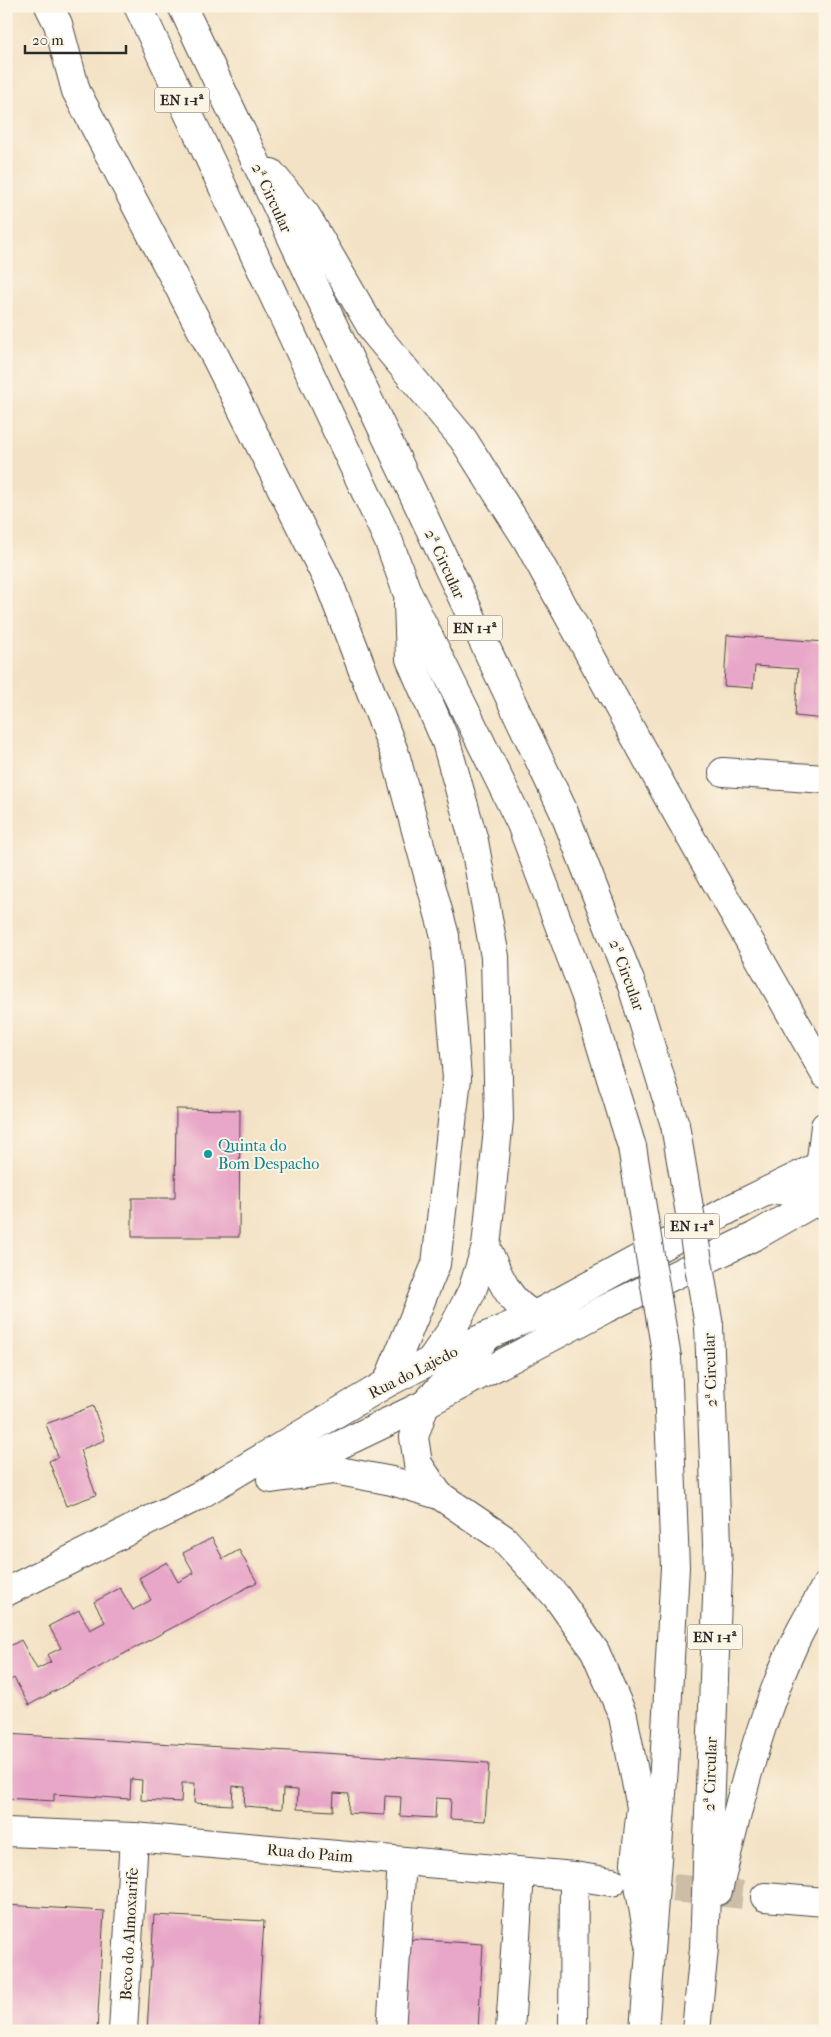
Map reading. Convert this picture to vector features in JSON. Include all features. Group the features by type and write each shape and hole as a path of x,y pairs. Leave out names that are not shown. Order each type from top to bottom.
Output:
{"main road":[{"path":"49,6 58,24 76,91 216,358 328,583 395,754 445,936 456,1078 436,1264 387,1383"},
{"name":"EN 1-1ª","path":"138,6 389,542 407,592 522,824 585,994 632,1147 667,1358 675,1566 664,1767 649,1940 644,2031"},
{"name":"2ª Circular","path":"182,6 563,810 632,986 675,1125 709,1326 718,1571 704,1948 696,2031"},
{"path":"246,143 306,215 374,332 463,439 528,540 669,799 825,1074"},
{"path":"407,592 410,659 446,742 472,832 495,956 499,1119 486,1247 472,1291 453,1328 430,1361"},
{"path":"723,772 825,779"},
{"path":"798,1027 825,1048"},
{"path":"822,1201 825,1126"},
{"name":"Rua do Lajedo","path":"6,1592 198,1496 387,1383 430,1361 535,1315 770,1190 823,1164"},
{"path":"770,1190 796,1192 822,1201"},
{"path":"271,1478 425,1404 580,1322 822,1201"},
{"path":"486,1247 505,1289 518,1304 535,1315 580,1322"},
{"path":"439,1495 418,1464 414,1437 425,1404 489,1335"},
{"path":"198,1496 271,1478 334,1470 392,1481 439,1495 504,1539 556,1596 594,1651 623,1716 641,1807 635,1863 649,1940"},
{"path":"704,1948 745,1778 768,1710 794,1643 825,1587"},
{"name":"Rua do Paim","path":"6,1832 134,1837 574,1876 612,1882"},
{"name":"Beco do Almoxarife","path":"123,2031 134,1837"},
{"path":"390,2031 402,1861"},
{"path":"510,2031 520,1872"},
{"path":"573,2031 574,1876"},
{"path":"765,1897 825,1902"}],"building":[{"path":"727,635 825,642 825,719 795,716 798,669 755,666 753,688 724,686"},
{"name":"Quinta do Bom Despacho","path":"176,1109 240,1110 239,1237 132,1237 132,1198 175,1198"},
{"path":"93,1406 105,1440 80,1450 96,1495 66,1506 49,1461 58,1457 46,1424"},
{"path":"212,1538 223,1559 239,1550 257,1582 29,1705 14,1678 6,1683 6,1648 21,1640 37,1669 51,1662 47,1655 61,1648 49,1626 79,1610 90,1630 105,1622 94,1602 120,1588 133,1610 151,1600 139,1578 167,1562 178,1582 194,1573 183,1553"},
{"path":"6,1734 489,1763 485,1821 450,1819 451,1799 436,1798 435,1818 400,1816 401,1797 385,1796 384,1815 348,1813 349,1794 334,1793 333,1811 297,1809 298,1790 283,1789 282,1809 244,1806 245,1787 233,1786 232,1805 194,1803 195,1783 182,1783 181,1802 141,1800 142,1780 131,1779 130,1799 54,1794 54,1801 6,1798"},
{"path":"6,1905 104,1911 97,2031 6,2031"},
{"path":"154,1915 264,1921 257,2031 147,2031"},
{"path":"407,1939 483,1944 478,2031 401,2031"}],"tunnel":[{"path":"631,1884 765,1897"}],"place":[{"name":"Quinta do Bom Despacho","path":"208,1154"}]}
